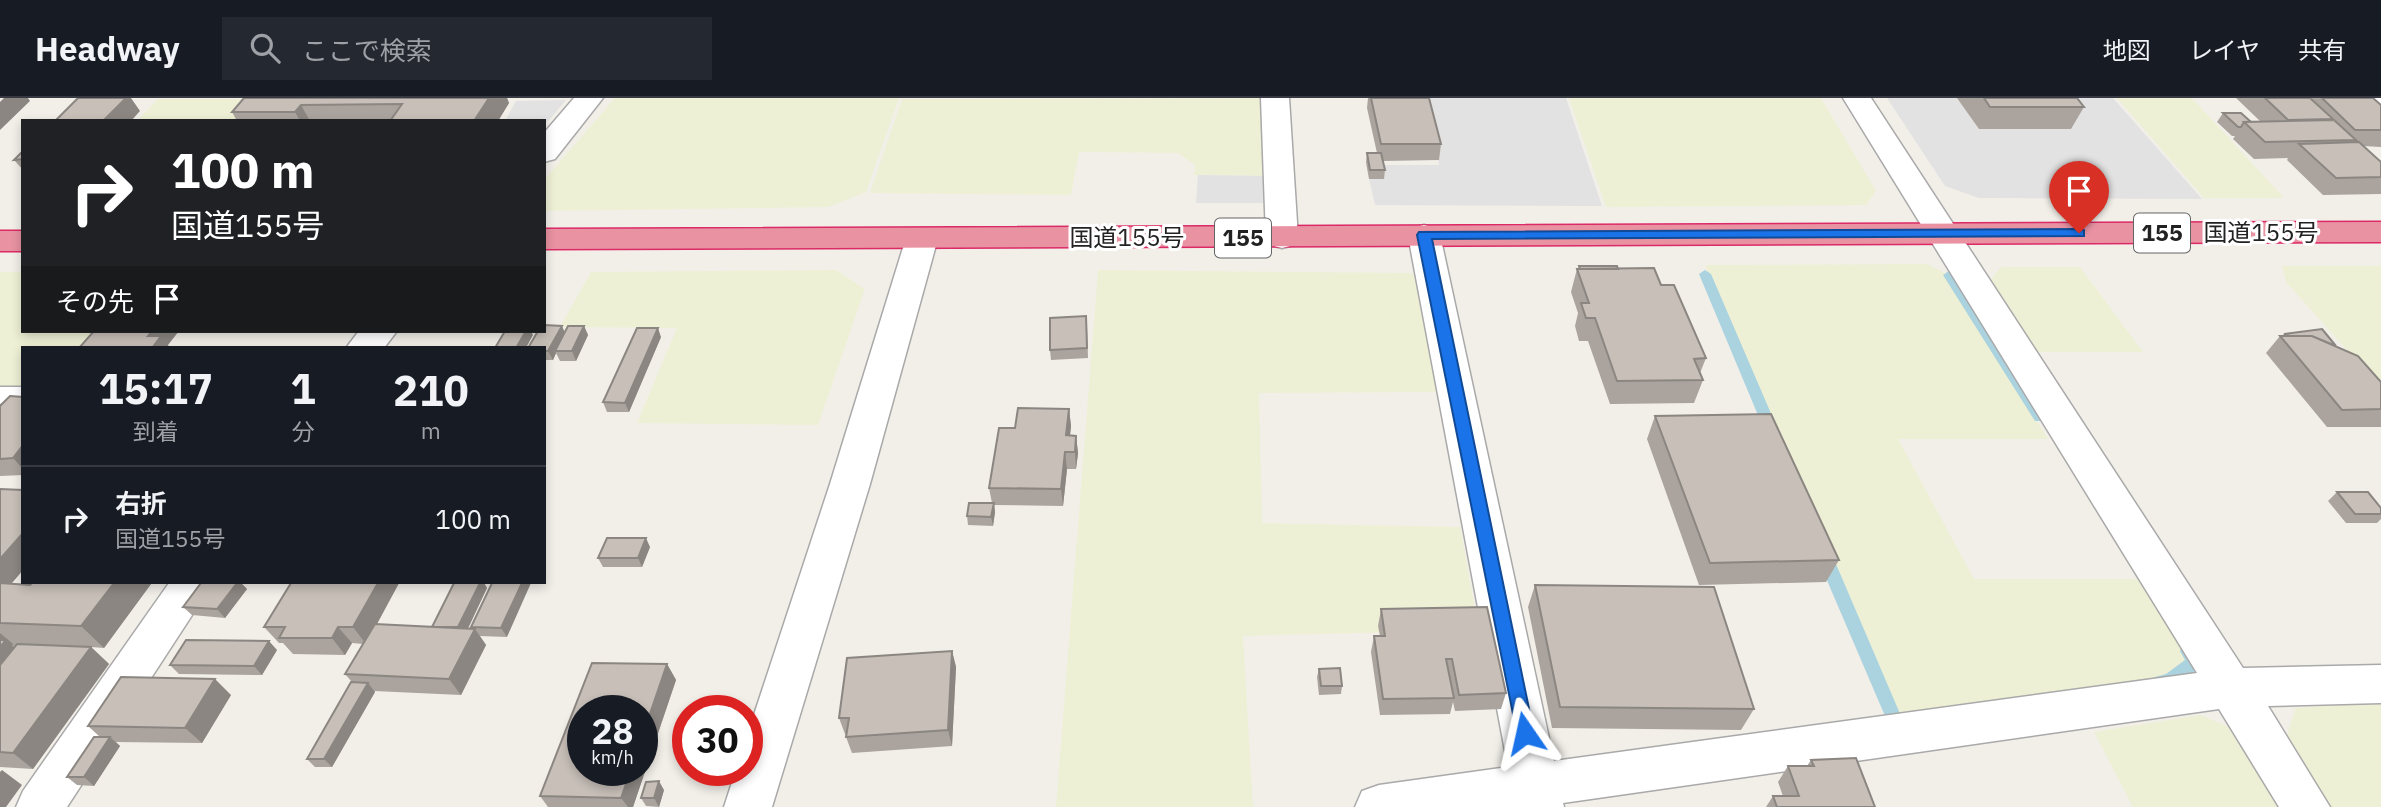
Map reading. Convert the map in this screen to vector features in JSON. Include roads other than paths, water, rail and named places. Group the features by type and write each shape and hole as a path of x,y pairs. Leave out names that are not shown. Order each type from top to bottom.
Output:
{"highway":[{"name":"国道155号","path":"546,239 2381,232"},
{"path":"0,241 21,241"}],"street":[{"path":"546,151 589,98"},
{"path":"1275,98 1282,238"},
{"path":"1857,98 2306,807"},
{"path":"1424,235 1538,796"},
{"path":"748,807 850,484 922,238"},
{"path":"0,400 21,400"},
{"path":"40,807 191,584"},
{"path":"1379,807 1538,796 2230,688 2381,684"}],"waterway":[{"path":"1705,274 1772,432"},
{"path":"1949,275 2040,418"},
{"path":"1825,557 1896,723"},
{"path":"2161,682 2170,681 2195,661 2188,651"}]}
